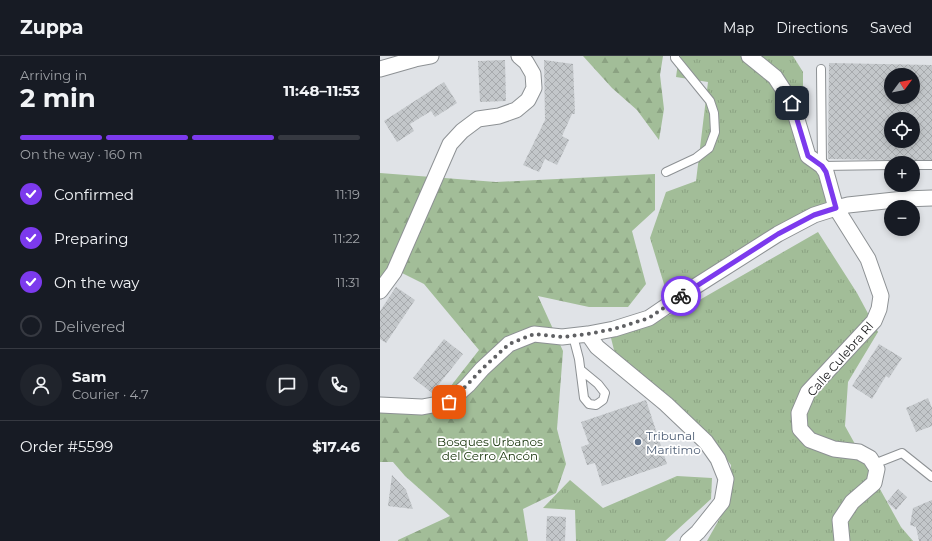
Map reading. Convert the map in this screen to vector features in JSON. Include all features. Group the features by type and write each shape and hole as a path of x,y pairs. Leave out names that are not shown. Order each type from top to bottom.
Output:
{"street":[{"path":"380,69 431,56"},
{"path":"380,291 394,272 450,144 462,131 478,118 499,116 516,110 528,100 534,88 533,74 526,62 519,56"},
{"name":"Calle Culebra Rl","path":"757,58 775,77 792,103 808,156 822,166 826,172 836,208 868,259 881,296 879,309 874,321 808,392 799,413 800,429 810,440 834,449 859,452 870,458 874,464"},
{"path":"380,405 422,407 449,402 509,344 534,334 562,337 580,335 614,329 649,318 778,234 814,215 848,205 904,199 932,198"},
{"path":"580,335 597,347 666,404 706,442 718,459 726,479 722,502 698,532 688,541"},
{"path":"842,541 840,520 852,502 874,483 877,469 874,464"}],"lane":[{"path":"666,172 696,158 708,148 715,132 714,112 710,101 675,58 675,56"},
{"path":"821,69 822,166 884,166"},
{"path":"920,165 932,165"},
{"path":"580,335 581,370"},
{"path":"874,464 902,453 932,478"}],"green space":[{"path":"583,56 663,56 660,75 664,109 659,140 637,110 612,88"},
{"path":"679,56 793,56 803,72 803,149 826,179 829,201 667,294 650,238 666,192 696,181 708,82 676,77"},
{"name":"Bosques Urbanos del Cerro Ancón","path":"380,173 496,182 655,174 655,210 632,231 646,284 628,307 589,307 538,296 563,351 557,429 566,464 556,493 523,509 528,541 398,541 450,516 405,476 393,462 380,462 380,404 436,405 479,350 424,284 390,267 380,281"},
{"path":"818,232 857,293 878,332 848,382 845,426 901,527 913,541 707,541 730,500 731,465 710,438 615,354 611,338 682,310"},
{"path":"677,476 712,478 711,499 665,541 576,541 575,510 543,508 570,480 603,508"}],"building":[{"path":"505,60 506,101 480,102 478,61"},
{"path":"544,60 573,64 575,114 572,114 562,136 569,140 557,165 545,159 539,172 523,165 545,120"},
{"path":"829,63 932,65 932,160 920,160 920,156 884,156 884,160 828,159"},
{"path":"444,82 457,103 435,117 431,111 410,124 414,131 397,142 384,121"},
{"path":"396,287 415,300 386,343 380,339 380,311"},
{"path":"444,339 463,354 432,393 413,378"},
{"path":"879,344 902,358 889,378 886,376 872,399 852,386"},
{"path":"928,398 932,408 932,426 916,432 906,408"},
{"name":"Tribunal Maritimo","path":"646,400 667,464 602,486 595,463 587,465 581,447 589,444 581,422"},
{"path":"392,475 406,490 413,509 388,506"},
{"path":"898,489 907,497 896,510 887,502"},
{"path":"932,500 932,541 919,541 916,527 910,525 913,508"},
{"path":"547,516 566,517 565,541 546,541"}],"way so far":[{"path":"449,402 509,344 534,334 562,337 614,329 649,318 681,296"}],"place":[{"name":"Tribunal Maritimo","path":"638,442"}],"route":[{"path":"681,296 778,234 814,215 836,208 826,172 822,166 808,156 792,103"}]}
